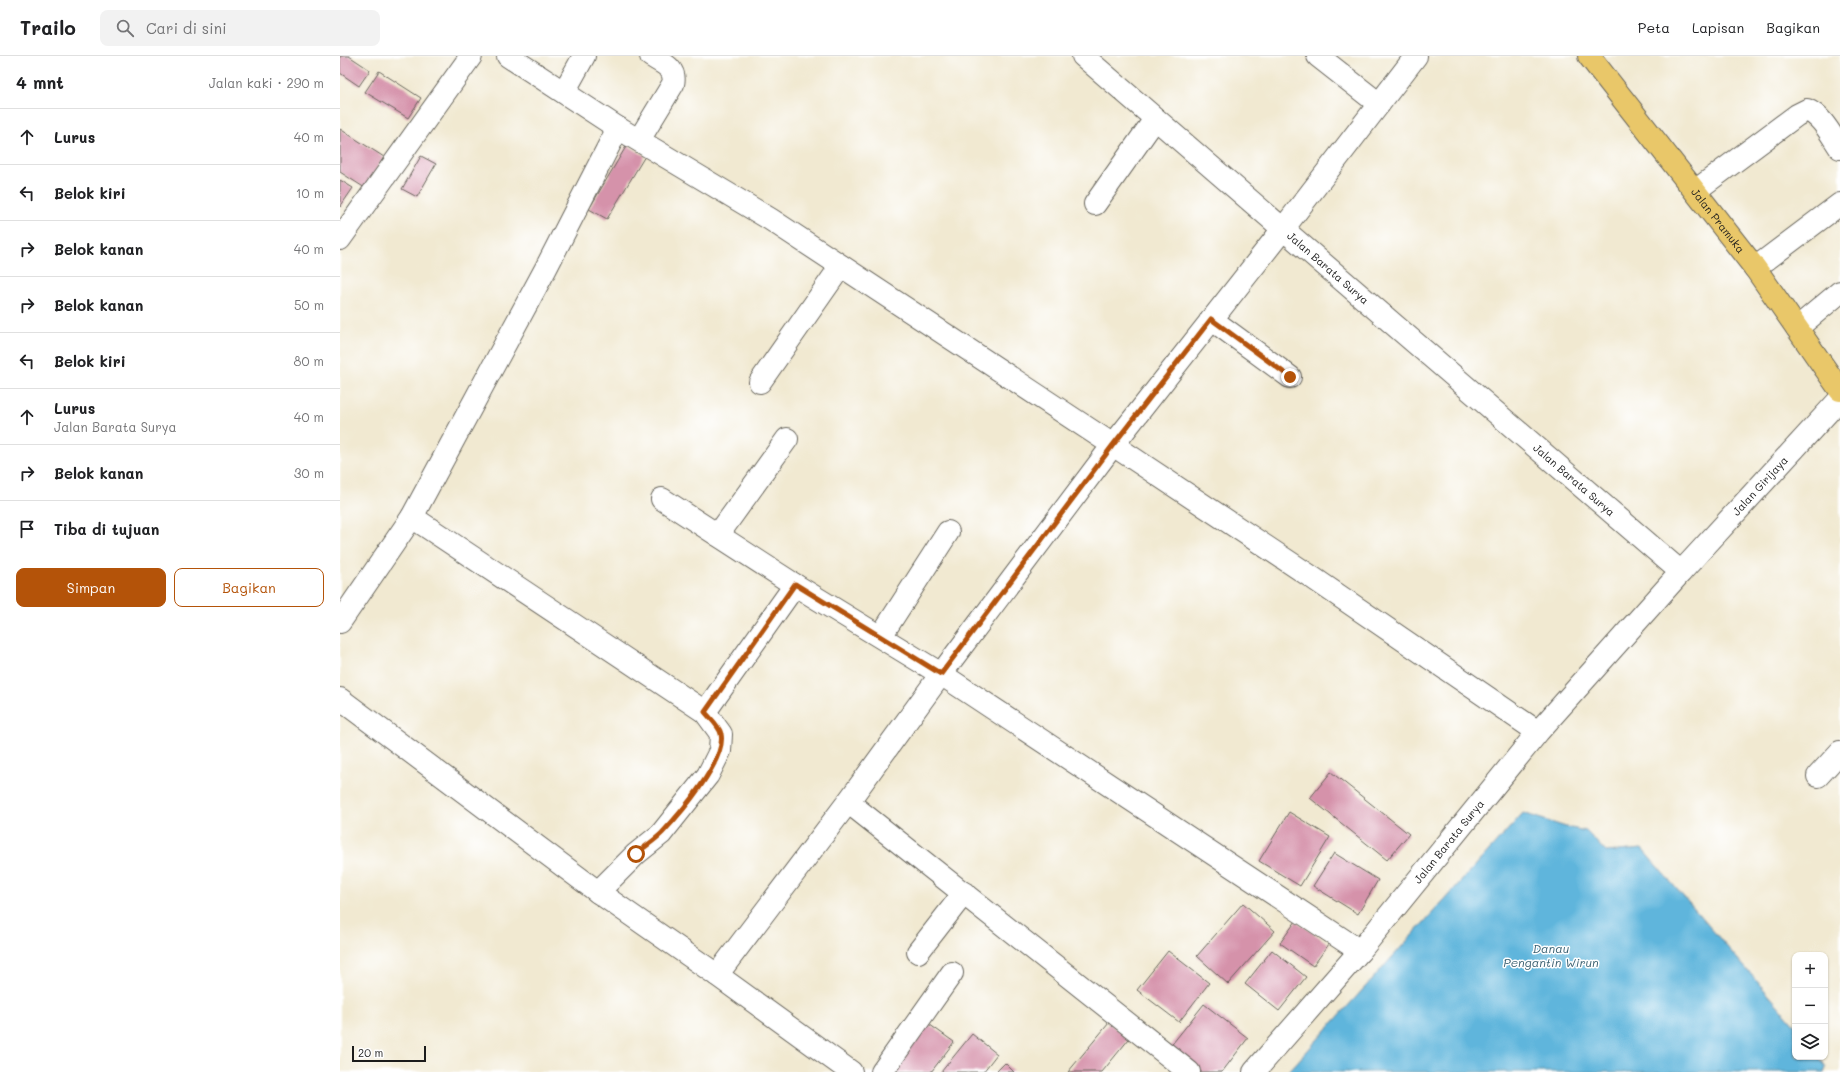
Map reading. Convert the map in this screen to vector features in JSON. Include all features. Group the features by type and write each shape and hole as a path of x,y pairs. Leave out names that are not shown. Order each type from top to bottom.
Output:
{"main road":[{"name":"Jalan Pramuka","path":"1589,56 1755,268 1840,390"}],"street":[{"path":"340,239 471,56"},
{"path":"508,56 618,128 770,219 1313,578 1538,732"},
{"path":"564,92 584,56"},
{"path":"639,140 673,84 675,77 671,69 651,56"},
{"path":"1083,56 1283,229 1416,56"},
{"path":"1318,56 1379,104"},
{"path":"1695,191 1797,115 1807,110 1814,112 1840,148"},
{"path":"1096,204 1155,119"},
{"path":"340,622 412,517 541,277 618,128"},
{"path":"1755,268 1840,204"},
{"name":"Jalan Barata Surya","path":"717,975 848,802 941,674 1113,445 1283,229 1681,572 1538,732 1360,951 1254,1072"},
{"path":"760,382 840,266"},
{"path":"1796,328 1840,292"},
{"path":"1211,319 1290,377"},
{"name":"Jalan Girijaya","path":"1681,572 1840,399"},
{"path":"718,535 787,439"},
{"path":"662,500 941,674 1360,951"},
{"path":"412,517 705,712 721,734 720,751 708,775 686,805 661,834 636,854 598,892"},
{"path":"882,636 948,532"},
{"path":"705,712 795,584"},
{"path":"340,699 598,892 717,975 851,1072"},
{"path":"1818,776 1840,752"},
{"path":"848,802 1189,1072"},
{"path":"918,952 964,893"},
{"path":"882,1072 952,974"}],"water":[{"name":"Danau Pengantin Wirun","path":"1523,813 1566,827 1586,831 1606,852 1642,849 1792,1022 1792,1060 1821,1060 1826,1067 1824,1072 1288,1072"}],"building":[{"path":"340,56 349,56 370,70 359,86 340,73"},
{"path":"379,71 421,98 408,118 365,92"},
{"path":"340,129 384,157 365,188 340,172"},
{"path":"627,145 645,156 607,219 589,209"},
{"path":"421,156 436,164 417,197 402,189"},
{"path":"340,180 353,188 340,207"},
{"path":"1331,772 1409,834 1387,860 1310,798"},
{"path":"1289,812 1330,837 1300,886 1259,861"},
{"path":"1334,853 1378,880 1358,914 1313,886"},
{"path":"1243,903 1275,931 1228,984 1197,956"},
{"path":"1296,921 1329,944 1313,966 1280,943"},
{"path":"1272,950 1306,977 1279,1011 1245,984"},
{"path":"1168,951 1209,983 1179,1022 1137,990"},
{"path":"1204,1004 1248,1038 1222,1072 1201,1072 1169,1048"},
{"path":"926,1022 954,1042 931,1072 891,1072"},
{"path":"1109,1023 1129,1039 1102,1072 1068,1072"},
{"path":"972,1034 997,1054 983,1072 941,1072"},
{"path":"1005,1063 1014,1072 996,1072"}],"route":[{"path":"636,854 661,834 686,805 708,775 720,751 721,734 705,712 795,584 882,636 941,674 1113,445 1211,319 1290,377"}]}
